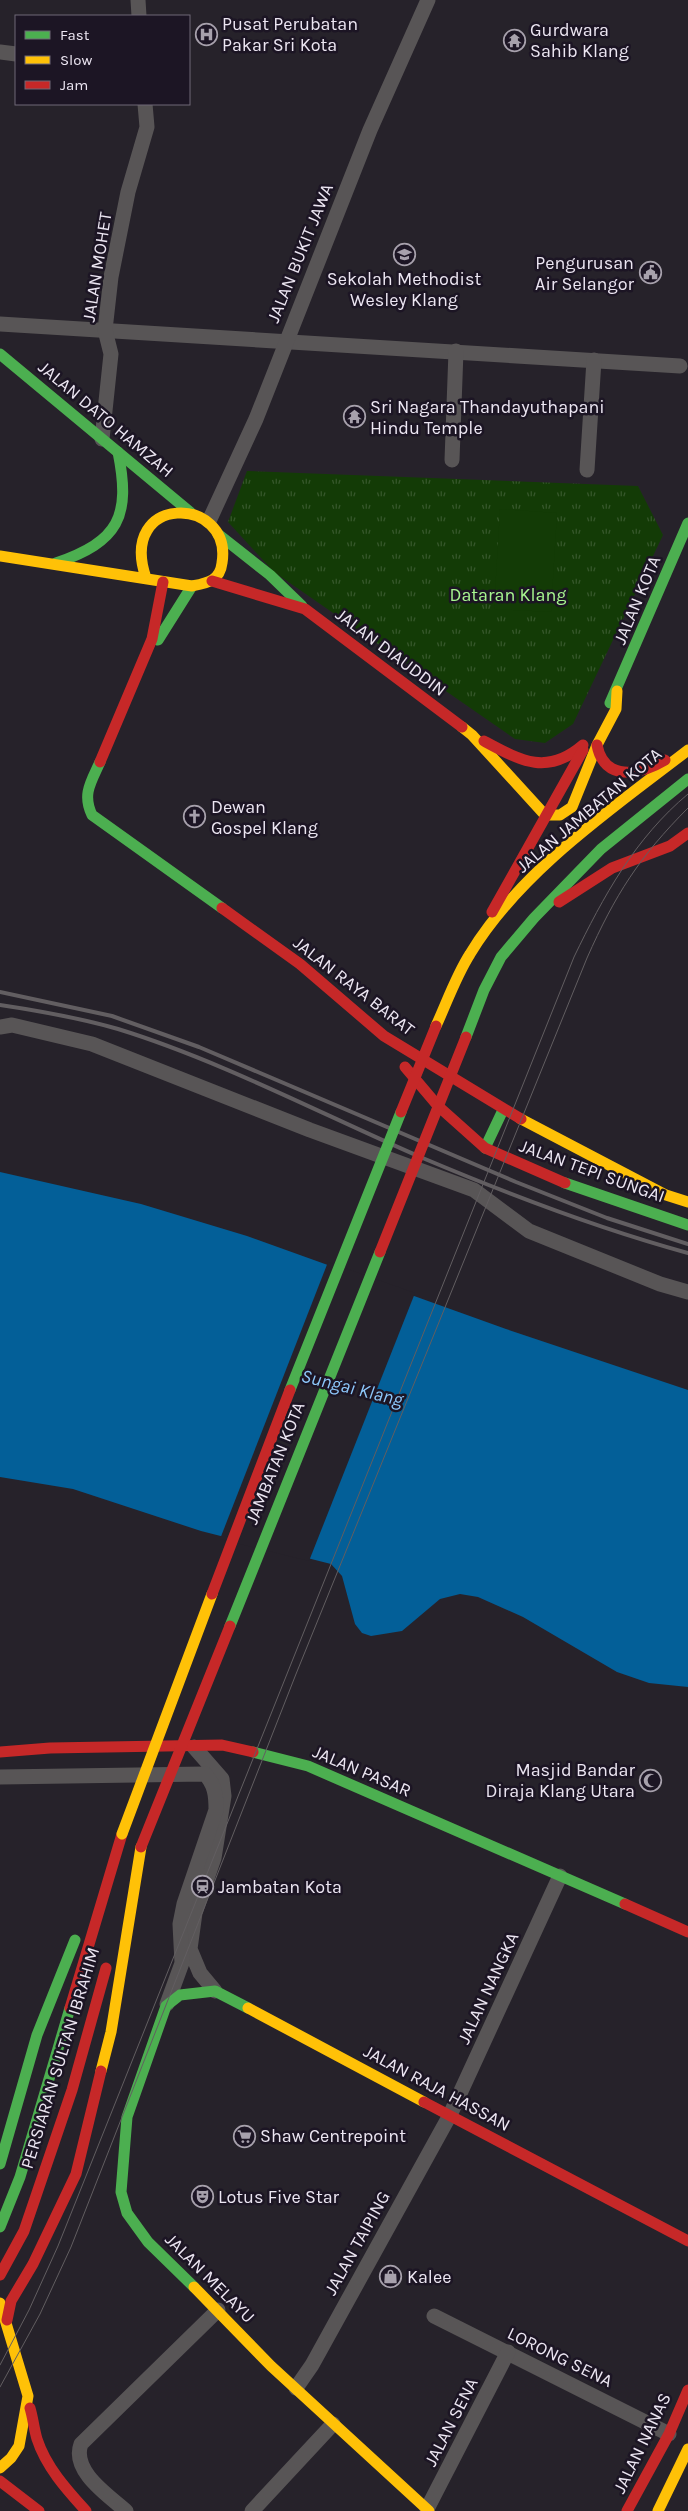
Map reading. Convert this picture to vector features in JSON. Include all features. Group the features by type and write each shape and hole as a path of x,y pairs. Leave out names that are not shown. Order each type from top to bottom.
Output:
{"main road":[{"name":"JALAN DATO HAMZAH","path":"0,354 190,512"},
{"path":"54,564 80,556 88,551 110,535 121,516 125,477 118,452"},
{"path":"146,578 138,551 142,536 159,518 170,514 190,512 209,521 218,534 270,575 305,609"},
{"name":"JALAN KOTA","path":"474,946 545,815 616,709 618,692 688,523"},
{"path":"0,556 192,586 212,581 220,572 223,560 218,534"},
{"name":"JALAN DIAUDDIN","path":"212,581 305,609 472,734 523,793"},
{"path":"135,680 152,639 163,582"},
{"path":"135,680 192,586"},
{"name":"JALAN RAYA BARAT","path":"135,680 88,790 86,802 92,815 300,964 384,1036 503,1110 610,1168 666,1195 688,1202"},
{"path":"472,734 527,762 552,763 567,760 594,741 602,761 609,768 617,771 632,772 658,765 688,744"},
{"name":"JALAN KOTA","path":"545,815 554,817 565,814 572,807 594,741"},
{"name":"JALAN JAMBATAN KOTA","path":"436,1026 474,946 497,916 520,891 577,838 688,750"},
{"path":"534,918 601,849 688,779"},
{"path":"523,793 545,815"},
{"path":"523,793 532,822 531,843"},
{"path":"534,918 612,868 670,846 688,833"},
{"name":"JAMBATAN KOTA","path":"141,1847 484,990 501,957 534,918"},
{"name":"JAMBATAN KOTA","path":"122,1834 263,1458 436,1026"},
{"name":"JALAN TEPI SUNGAI","path":"384,1036 398,1059 438,1106 485,1148 561,1182 688,1225"},
{"path":"485,1148 503,1110"},
{"name":"JALAN PASAR","path":"0,1752 60,1748 222,1745 308,1766 688,1932"},
{"path":"0,2164 37,2035 82,1924 122,1834"},
{"name":"PERSIARAN SULTAN IBRAHIM","path":"0,2227 32,2139 122,1834"},
{"path":"7,2320 11,2301 33,2264 76,2174 111,2032 141,1847"},
{"name":"PERSIARAN SULTAN IBRAHIM","path":"114,1941 141,1847"},
{"name":"PERSIARAN SULTAN IBRAHIM","path":"0,2275 24,2231 43,2176 72,2090 108,1960"},
{"path":"166,2006 180,1995 215,1991"},
{"name":"JALAN RAJA HASSAN","path":"215,1991 688,2242"},
{"name":"JALAN MELAYU","path":"166,2006 128,2116 121,2192 127,2213 148,2242 218,2310 271,2366 428,2510"},
{"path":"0,2303 7,2320 28,2396 37,2439 47,2460 74,2499 86,2511"},
{"name":"JALAN NANAS","path":"628,2511 669,2434 688,2390"},
{"path":"0,2468 11,2458 19,2446 28,2396"},
{"path":"658,2511 688,2449"},
{"path":"0,2481 39,2511"}],"street":[{"path":"138,0 139,15"},
{"name":"JALAN BUKIT JAWA","path":"209,521 256,419 370,130 428,0"},
{"path":"0,52 15,54"},
{"name":"JALAN MOHET","path":"102,439 111,354 105,330 111,278 128,192 147,127 145,105"},
{"path":"0,324 286,340 680,366"},
{"path":"452,460 456,351"},
{"path":"587,470 594,360"},
{"path":"0,1027 12,1025 92,1044 302,1126 474,1190 529,1231 660,1284 688,1292"},
{"path":"194,1747 222,1779 224,1796 216,1852 195,1913 190,1950 200,1974 215,1991"},
{"path":"0,1777 205,1774 211,1781 216,1794 216,1810 184,1904 180,1924 182,1963 166,2006"},
{"name":"JALAN NANGKA","path":"450,2115 560,1876"},
{"name":"JALAN TAIPING","path":"296,2388 312,2365 450,2115"},
{"path":"126,2511 82,2468 78,2451 81,2444 218,2310"},
{"name":"LORONG SENA","path":"434,2316 669,2434"},
{"name":"JALAN SENA","path":"428,2510 508,2352"},
{"path":"252,2511 333,2424"}],"green space":[{"name":"Dataran Klang","path":"247,471 638,486 663,535 573,724 545,743 515,739 274,572 228,522"},
{"path":"500,509 557,513 551,612 494,609"}],"water":[{"name":"Sungai Klang","path":"0,1172 141,1204 247,1236 506,1329 688,1390 688,1687 649,1683 617,1672 523,1617 478,1597 460,1594 440,1599 402,1631 371,1636 362,1633 355,1624 342,1576 331,1564 201,1531 73,1489 0,1477"}],"pier":[{"path":"328,1262 415,1293 309,1561 220,1539"}],"tram line":[{"path":"0,2365 29,2310 58,2246 574,957 609,891 636,849 669,811 688,794"},
{"path":"0,2387 40,2314 71,2247 296,1674 597,935 618,896 642,860 655,843 688,808"}],"railway":[{"path":"0,992 112,1016 199,1047 516,1182 607,1218 688,1244"},
{"path":"0,1005 89,1021 157,1042 234,1073 425,1159 489,1185 588,1222 688,1253"}],"traffic: fast":[{"path":"0,354 190,512"},
{"path":"56,563 94,546 107,535 115,524 121,510 123,494 118,452"},
{"path":"610,703 688,523"},
{"path":"218,534 270,575 302,606"},
{"path":"158,640 192,586"},
{"path":"100,762 88,794 89,808 92,815 222,908"},
{"path":"466,1037 484,990 501,957 534,918 601,849 688,779"},
{"path":"485,1148 503,1110"},
{"path":"290,1390 401,1112"},
{"path":"565,1183 688,1225"},
{"path":"230,1626 380,1252"},
{"path":"253,1752 308,1766 625,1904"},
{"path":"0,2164 37,2035 75,1940"},
{"path":"194,2287 148,2242 127,2213 121,2192 127,2117 166,2006 180,1995 215,1991 248,2008"},
{"path":"0,2227 20,2177 70,2008"}],"traffic: slow":[{"path":"0,556 192,586 212,580 219,574 221,569 221,541 211,525 195,515 177,513 160,518 147,530 141,550 146,578"},
{"path":"462,727 472,735 545,815 560,815 572,807 597,745 616,709 617,691"},
{"path":"436,1026 465,962 491,924 515,895 541,868 599,818 688,750"},
{"path":"521,1119 666,1195 688,1202"},
{"path":"122,1834 212,1594"},
{"path":"101,2071 111,2032 141,1847"},
{"path":"248,2008 424,2102"},
{"path":"194,2287 271,2366 429,2511"},
{"path":"0,2303 28,2396 19,2446 11,2458 0,2468"},
{"path":"658,2511 688,2449"}],"traffic: jam":[{"path":"212,581 305,609 462,727"},
{"path":"100,762 152,639 163,582"},
{"path":"484,741 522,759 546,763 570,755 583,745"},
{"path":"597,745 601,757 607,765 615,770 624,772 645,769 665,760"},
{"path":"492,912 583,750"},
{"path":"559,902 612,868 670,846 688,833"},
{"path":"222,908 300,964 384,1036 521,1119"},
{"path":"401,1112 436,1026"},
{"path":"380,1252 466,1037"},
{"path":"405,1067 438,1106 485,1148 565,1183"},
{"path":"212,1594 290,1390"},
{"path":"141,1847 230,1626"},
{"path":"0,1752 50,1748 222,1745 253,1752"},
{"path":"70,2008 122,1834"},
{"path":"625,1904 688,1932"},
{"path":"0,2275 24,2231 72,2090 106,1968"},
{"path":"7,2320 11,2301 33,2264 76,2174 101,2071"},
{"path":"424,2102 688,2241"},
{"path":"627,2511 669,2434 688,2390"},
{"path":"30,2408 37,2439 51,2469 86,2511"},
{"path":"0,2481 39,2511"}],"place":[{"name":"Pusat Perubatan Pakar Sri Kota","path":"206,34"},
{"name":"Gurdwara Sahib Klang","path":"514,40"},
{"name":"Sekolah Methodist Wesley Klang","path":"404,254"},
{"name":"Pengurusan Air Selangor","path":"650,273"},
{"name":"Sri Nagara Thandayuthapani Hindu Temple","path":"354,417"},
{"name":"Dewan Gospel Klang","path":"195,817"},
{"name":"Masjid Bandar Diraja Klang Utara","path":"651,1780"},
{"name":"Jambatan Kota","path":"202,1887"},
{"name":"Shaw Centrepoint","path":"244,2136"},
{"name":"Lotus Five Star","path":"202,2197"},
{"name":"Kalee","path":"391,2277"}]}
